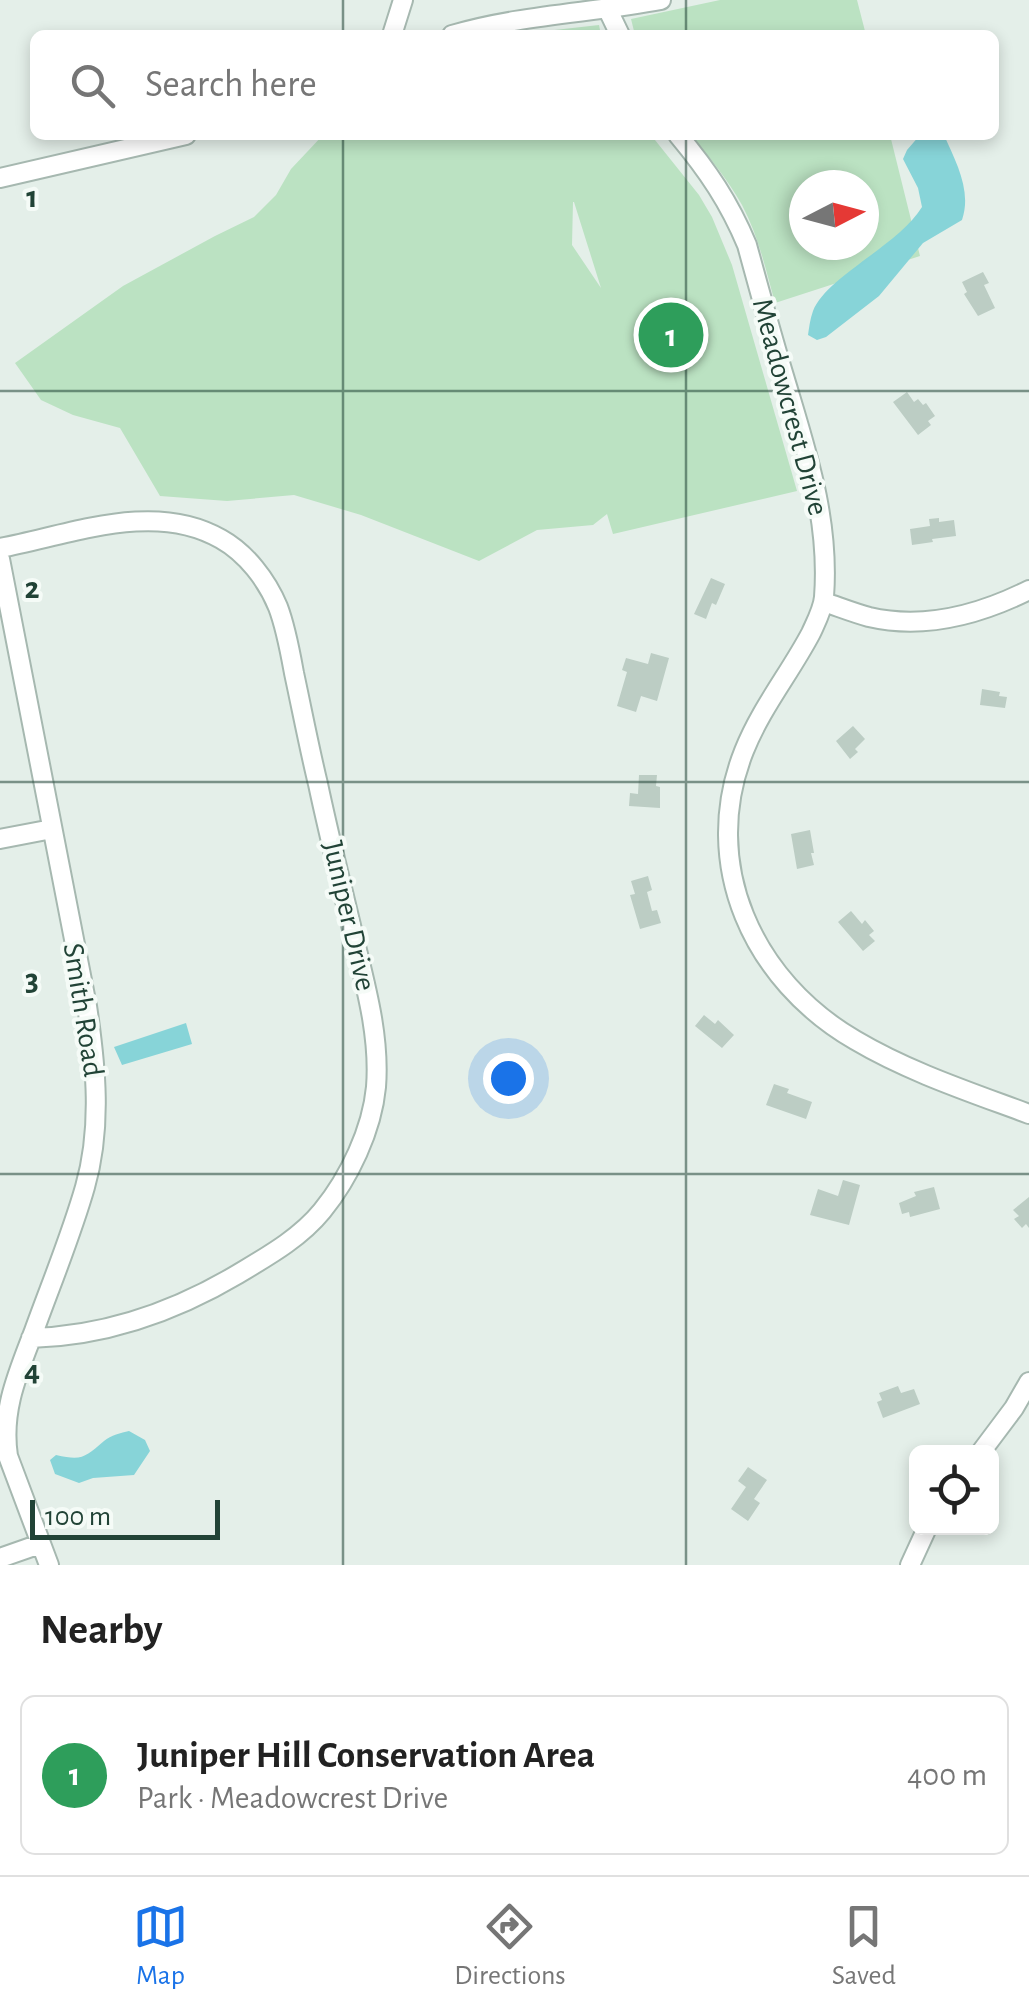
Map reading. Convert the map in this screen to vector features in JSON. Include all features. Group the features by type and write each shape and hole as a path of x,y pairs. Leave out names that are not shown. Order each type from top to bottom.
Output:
{"street":[{"path":"394,30 403,0"},
{"path":"476,30 660,0"},
{"path":"608,10 618,30"},
{"path":"0,178 164,140"},
{"name":"Meadowcrest Drive","path":"682,140 713,179 747,245 820,505 824,550 824,602 800,653 754,728 733,781 727,811 729,858 737,900 755,941 781,978 814,1010 853,1039 933,1078 1029,1114"},
{"name":"Juniper Drive","path":"0,548 136,521 166,520 195,526 222,540 246,558 264,581 278,607 290,651 376,1046 376,1090 365,1134 347,1175 322,1212 289,1243 213,1289 172,1308 88,1333 32,1338"},
{"name":"Smith Road","path":"0,559 94,1050 94,1140 86,1185 10,1397 6,1442 12,1470 50,1565"},
{"path":"824,602 866,616 910,622 968,615 1029,590"},
{"path":"0,839 52,829"},
{"path":"986,1445 1029,1382"},
{"path":"910,1565 923,1535"},
{"path":"0,1558 40,1544"}],"green space":[{"path":"720,0 857,0 865,30 634,30 631,19"},
{"path":"599,25 600,30 554,30"},
{"path":"318,140 655,140 699,195 732,265 797,491 613,534 607,514 593,525 537,530 479,561 361,515 294,495 227,501 160,496 120,428 73,415 41,400 15,363 123,286 254,217 276,195 291,169","holes":["573,202 574,202 601,288 572,245"]},
{"path":"695,140 891,140 920,256 775,303 748,216"}],"water":[{"path":"916,140 946,140 964,187 962,220 923,243 879,296 817,340 808,335 813,311 821,298 864,260 879,260 879,249 922,207 918,188 903,159"},
{"path":"186,1023 192,1044 122,1065 114,1047"},
{"path":"129,1431 145,1440 150,1451 134,1475 79,1483 55,1474 50,1460 56,1455 83,1456 110,1437"}],"building":[{"path":"983,272 989,283 984,285 995,308 978,316 964,294 967,292 962,282"},
{"path":"907,392 914,402 918,399 923,405 926,403 935,416 928,421 931,425 918,435 893,402"},
{"path":"939,518 939,522 954,520 956,536 912,545 910,529 930,526 929,519"},
{"path":"711,578 725,584 706,619 694,614"},
{"path":"651,653 669,658 657,701 641,696 636,712 617,706 627,672 622,670 626,658 648,664"},
{"path":"982,689 1007,697 1005,708 980,705"},
{"path":"853,726 865,739 850,759 836,741"},
{"path":"639,775 657,775 660,808 629,806 630,793 638,794"},
{"path":"810,830 814,865 797,869 791,834"},
{"path":"648,876 652,911 657,910 661,923 640,929 630,895 635,894 631,881"},
{"path":"851,911 874,931 869,935 875,941 863,951 838,922"},
{"path":"704,1015 715,1024 718,1020 734,1035 722,1048 695,1026"},
{"path":"774,1084 812,1102 806,1119 766,1105"},
{"path":"843,1180 860,1185 849,1225 810,1215 818,1189 838,1196"},
{"path":"934,1187 940,1209 910,1217 909,1212 902,1214 899,1203 916,1196 914,1192"},
{"path":"1029,1197 1029,1228 1026,1224 1022,1228 1014,1219 1019,1216 1013,1210"},
{"path":"898,1386 901,1393 914,1389 920,1404 883,1418 877,1402 882,1400 879,1393"},
{"path":"748,1467 767,1480 754,1499 760,1503 748,1521 731,1509 746,1487 738,1481"}],"place":[{"name":"Juniper Hill Conservation Area","path":"671,335"}]}
